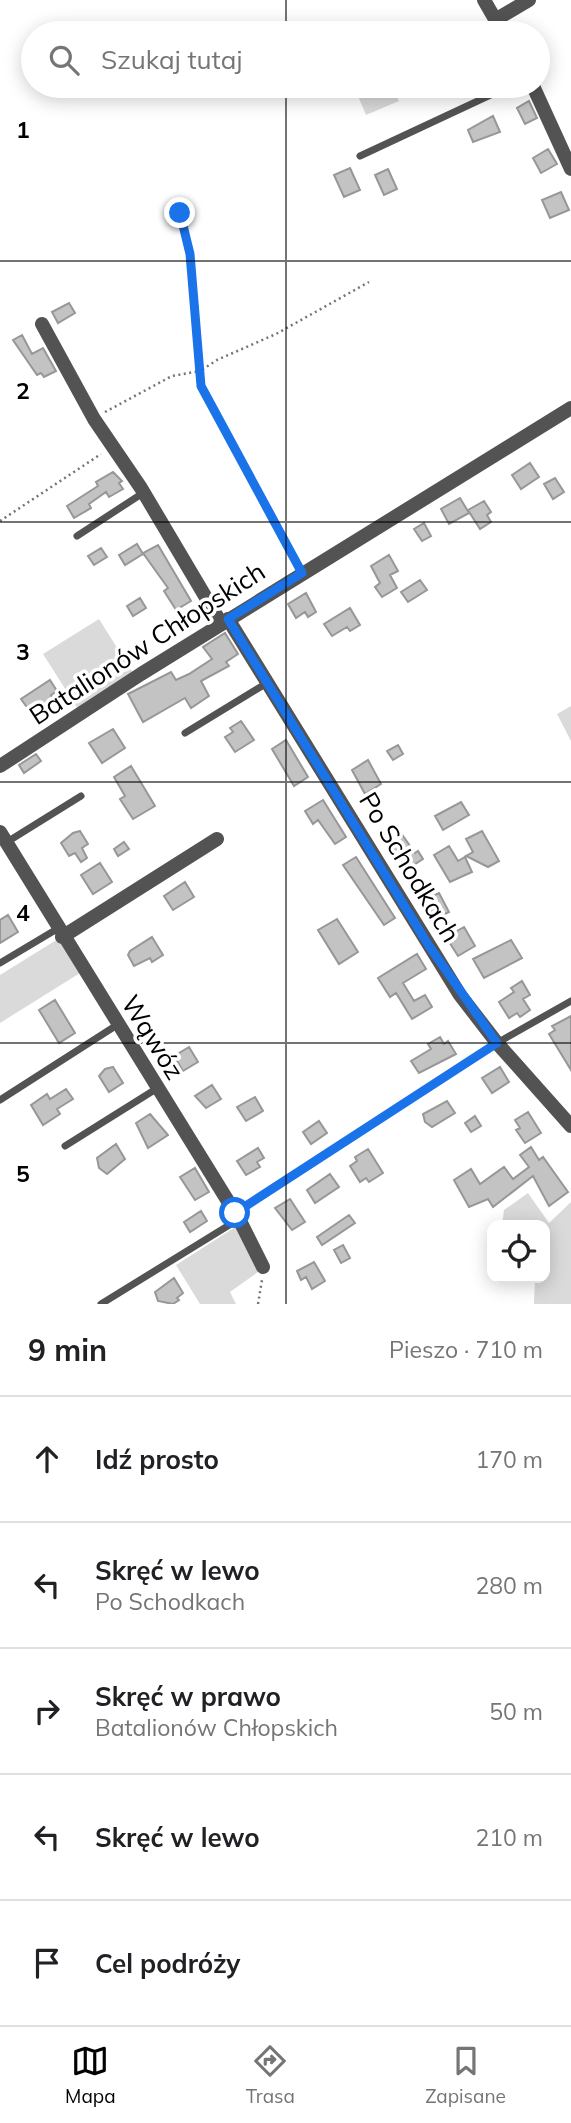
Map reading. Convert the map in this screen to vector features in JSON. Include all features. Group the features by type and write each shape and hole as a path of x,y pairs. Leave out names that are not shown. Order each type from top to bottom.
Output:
{"street":[{"path":"484,0 495,20 529,0"},
{"path":"538,98 571,169"},
{"name":"Po Schodkach","path":"42,324 94,419 267,682 429,946 497,1043 571,1126"},
{"name":"Batalionów Chłopskich","path":"0,766 225,621 571,408"},
{"name":"Wąwóz","path":"3,838 237,1216 263,1267"},
{"path":"60,933 217,839"}],"lane":[{"path":"360,156 484,98"},
{"path":"77,536 144,493"},
{"path":"185,733 267,682"},
{"path":"3,838 80,796"},
{"path":"0,964 60,933"},
{"path":"101,1304 497,1043 571,1001"},
{"path":"0,1100 117,1026"},
{"path":"65,1146 156,1089"}],"path":[{"path":"180,213 190,254 195,294 194,331 205,397 251,474 302,573"},
{"path":"94,419 149,386 172,376 200,371 217,359 276,334 369,282"},
{"path":"0,521 113,446"},
{"path":"258,1304 262,1286"}],"shaded area":[{"path":"359,98 398,98 399,101 366,115"},
{"path":"99,619 133,673 78,709 43,654"},
{"path":"571,706 571,741 557,714"},
{"path":"58,939 80,973 0,1023 0,975"},
{"path":"528,1193 547,1220 503,1220 504,1210"},
{"path":"571,1202 571,1304 534,1304 535,1283 550,1283 550,1222"},
{"path":"237,1226 258,1272 230,1292 236,1304 200,1304 176,1265"}],"building":[{"path":"529,101 537,118 525,124 517,108"},
{"path":"493,116 500,132 473,142 468,130"},
{"path":"548,149 557,164 541,173 533,158"},
{"path":"350,168 360,190 344,197 334,175"},
{"path":"388,169 397,189 384,195 375,175"},
{"path":"561,192 569,210 550,218 542,200"},
{"path":"69,303 75,313 58,323 52,312"},
{"path":"22,335 32,354 43,348 56,371 44,377 41,373 37,375 13,340"},
{"path":"530,463 539,477 521,489 512,475"},
{"path":"113,472 122,481 119,483 123,489 109,497 106,492 89,504 91,508 74,518 67,506 98,486 96,482"},
{"path":"555,478 564,492 553,499 544,484"},
{"path":"460,498 469,513 449,524 441,509"},
{"path":"484,501 491,512 487,515 491,522 480,529 468,510"},
{"path":"424,523 431,536 422,541 414,529"},
{"path":"137,544 143,554 125,565 119,555"},
{"path":"158,545 191,601 176,610 164,591 168,588 143,553"},
{"path":"101,548 107,557 94,565 88,556"},
{"path":"389,555 398,571 390,575 397,588 382,597 375,587 380,583 371,566"},
{"path":"420,580 427,590 408,602 401,592"},
{"path":"306,593 316,612 308,617 305,612 296,618 288,604"},
{"path":"140,598 146,608 133,616 127,606"},
{"path":"350,608 360,625 350,631 347,627 332,636 324,624"},
{"path":"225,633 238,654 226,662 229,666 201,681 209,696 191,708 185,698 143,722 128,694 171,672 176,680 189,674 212,659 203,647"},
{"path":"50,680 57,691 51,695 53,699 31,713 21,699"},
{"path":"241,721 254,740 235,752 225,737 233,732 230,728"},
{"path":"113,729 125,748 102,763 89,743"},
{"path":"286,740 308,777 294,786 272,749"},
{"path":"398,745 403,754 393,760 387,751"},
{"path":"36,754 41,761 24,773 19,765"},
{"path":"368,760 381,784 365,794 352,770"},
{"path":"131,766 155,806 133,819 120,799 125,796 114,777"},
{"path":"323,800 346,837 335,844 318,820 313,824 305,811"},
{"path":"461,802 469,815 443,830 435,816"},
{"path":"80,831 88,844 82,848 87,858 81,862 75,853 69,856 61,843"},
{"path":"482,831 499,861 488,867 466,856 473,852 466,839"},
{"path":"401,833 415,853 418,851 423,859 406,870 388,841"},
{"path":"124,842 129,849 118,856 114,849"},
{"path":"449,846 458,861 465,857 472,872 450,882 434,855"},
{"path":"356,857 395,918 384,925 343,865"},
{"path":"100,863 112,882 93,894 81,875"},
{"path":"185,882 194,897 173,910 164,896"},
{"path":"439,893 449,912 435,919 425,900"},
{"path":"8,915 18,932 0,943 0,920"},
{"path":"337,919 358,952 339,964 318,930"},
{"path":"464,927 475,946 458,956 446,937"},
{"path":"152,937 163,955 152,962 150,958 134,966 128,955 130,951"},
{"path":"511,940 522,958 484,978 473,959"},
{"path":"417,954 426,969 403,983 414,1001 425,995 432,1007 412,1019 396,993 390,997 378,978"},
{"path":"522,981 530,995 523,999 530,1010 520,1017 517,1013 509,1018 499,1002 514,992 511,988"},
{"path":"55,1000 75,1033 59,1043 39,1010"},
{"path":"571,1016 571,1070 549,1034 555,1030 552,1026"},
{"path":"440,1037 444,1044 448,1041 456,1054 419,1073 411,1061 431,1049 428,1044"},
{"path":"189,1047 198,1062 183,1071 174,1056"},
{"path":"113,1067 123,1083 109,1092 99,1076 105,1069"},
{"path":"500,1067 509,1082 492,1093 482,1078"},
{"path":"212,1085 221,1099 206,1108 195,1096"},
{"path":"66,1089 73,1099 57,1109 60,1114 43,1125 31,1105 47,1094 50,1099"},
{"path":"255,1097 263,1111 246,1121 237,1107"},
{"path":"447,1101 455,1113 432,1127 425,1122 423,1114"},
{"path":"528,1112 541,1133 525,1143 516,1130 520,1128 515,1120"},
{"path":"150,1114 168,1135 148,1148 136,1123"},
{"path":"475,1116 481,1126 471,1132 465,1123"},
{"path":"319,1121 327,1133 311,1144 303,1132"},
{"path":"116,1144 125,1159 107,1174 99,1168 97,1158"},
{"path":"531,1147 539,1160 543,1157 568,1192 549,1206 533,1176 493,1207 488,1199 469,1207 454,1180 471,1169 480,1184 504,1167 513,1179 529,1167 520,1155"},
{"path":"258,1148 264,1158 257,1162 260,1167 246,1175 237,1161"},
{"path":"368,1149 383,1173 369,1182 366,1178 360,1182 350,1166 357,1161 355,1157"},
{"path":"195,1168 209,1192 195,1200 180,1177"},
{"path":"330,1174 339,1187 315,1203 307,1190"},
{"path":"290,1199 305,1222 292,1230 275,1208"},
{"path":"201,1211 207,1221 190,1232 184,1222"},
{"path":"349,1215 355,1223 322,1245 317,1237"},
{"path":"343,1245 350,1258 341,1263 334,1250"},
{"path":"314,1262 325,1281 312,1289 306,1277 301,1280 297,1271"},
{"path":"174,1278 183,1293 177,1298 179,1300 173,1304 158,1301 155,1292"}],"route":[{"path":"180,213 190,254 195,294 194,331 201,386 251,474 302,573 228,619 460,995 497,1043 235,1213"}]}
